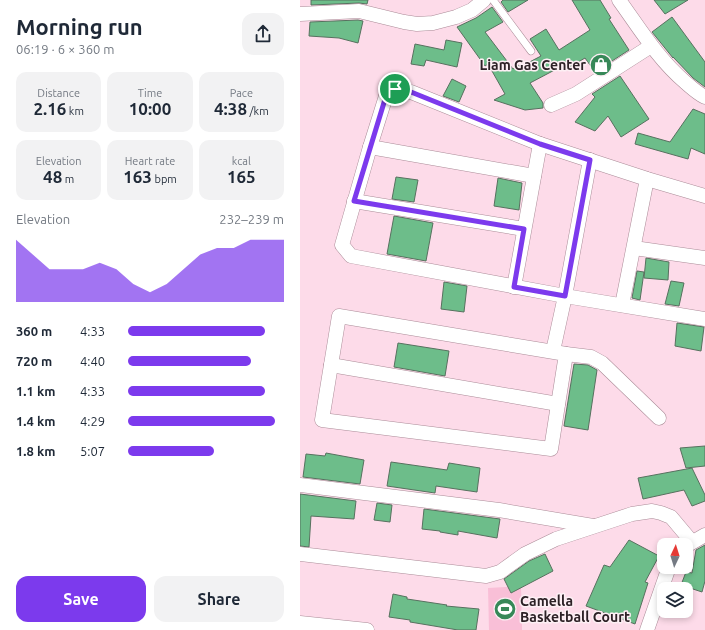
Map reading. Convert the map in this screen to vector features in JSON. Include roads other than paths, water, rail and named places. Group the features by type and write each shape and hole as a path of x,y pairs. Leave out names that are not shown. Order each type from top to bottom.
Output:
{"street":[{"path":"300,14 363,11 404,22 417,24 432,23 456,17 472,10 484,0"},
{"path":"619,0 651,46 670,69 698,94 705,96"},
{"path":"551,105 576,94 651,46"},
{"path":"705,196 647,179 540,144 411,92 395,89 386,96 342,245 351,256 514,287 705,319"},
{"path":"514,287 540,144"},
{"path":"370,147 534,176"},
{"path":"590,160 565,296 559,352 558,404 551,449 322,420 339,316 559,352 591,357 602,363 659,418"},
{"path":"622,305 647,179"},
{"path":"354,201 524,229"},
{"path":"634,248 705,258"},
{"path":"331,364 558,404"},
{"path":"300,485 491,509 596,526"},
{"path":"300,554 486,576 500,572 525,554 556,539 632,514 652,511 671,517 685,538"},
{"path":"693,542 705,535"},
{"path":"647,630 667,574"},
{"path":"300,623 367,630"}],"lane":[{"path":"492,0 531,51"}],"place":[{"name":"Liam Gas Center","path":"601,65"},
{"name":"Camella Basketball Court","path":"505,609"}]}
